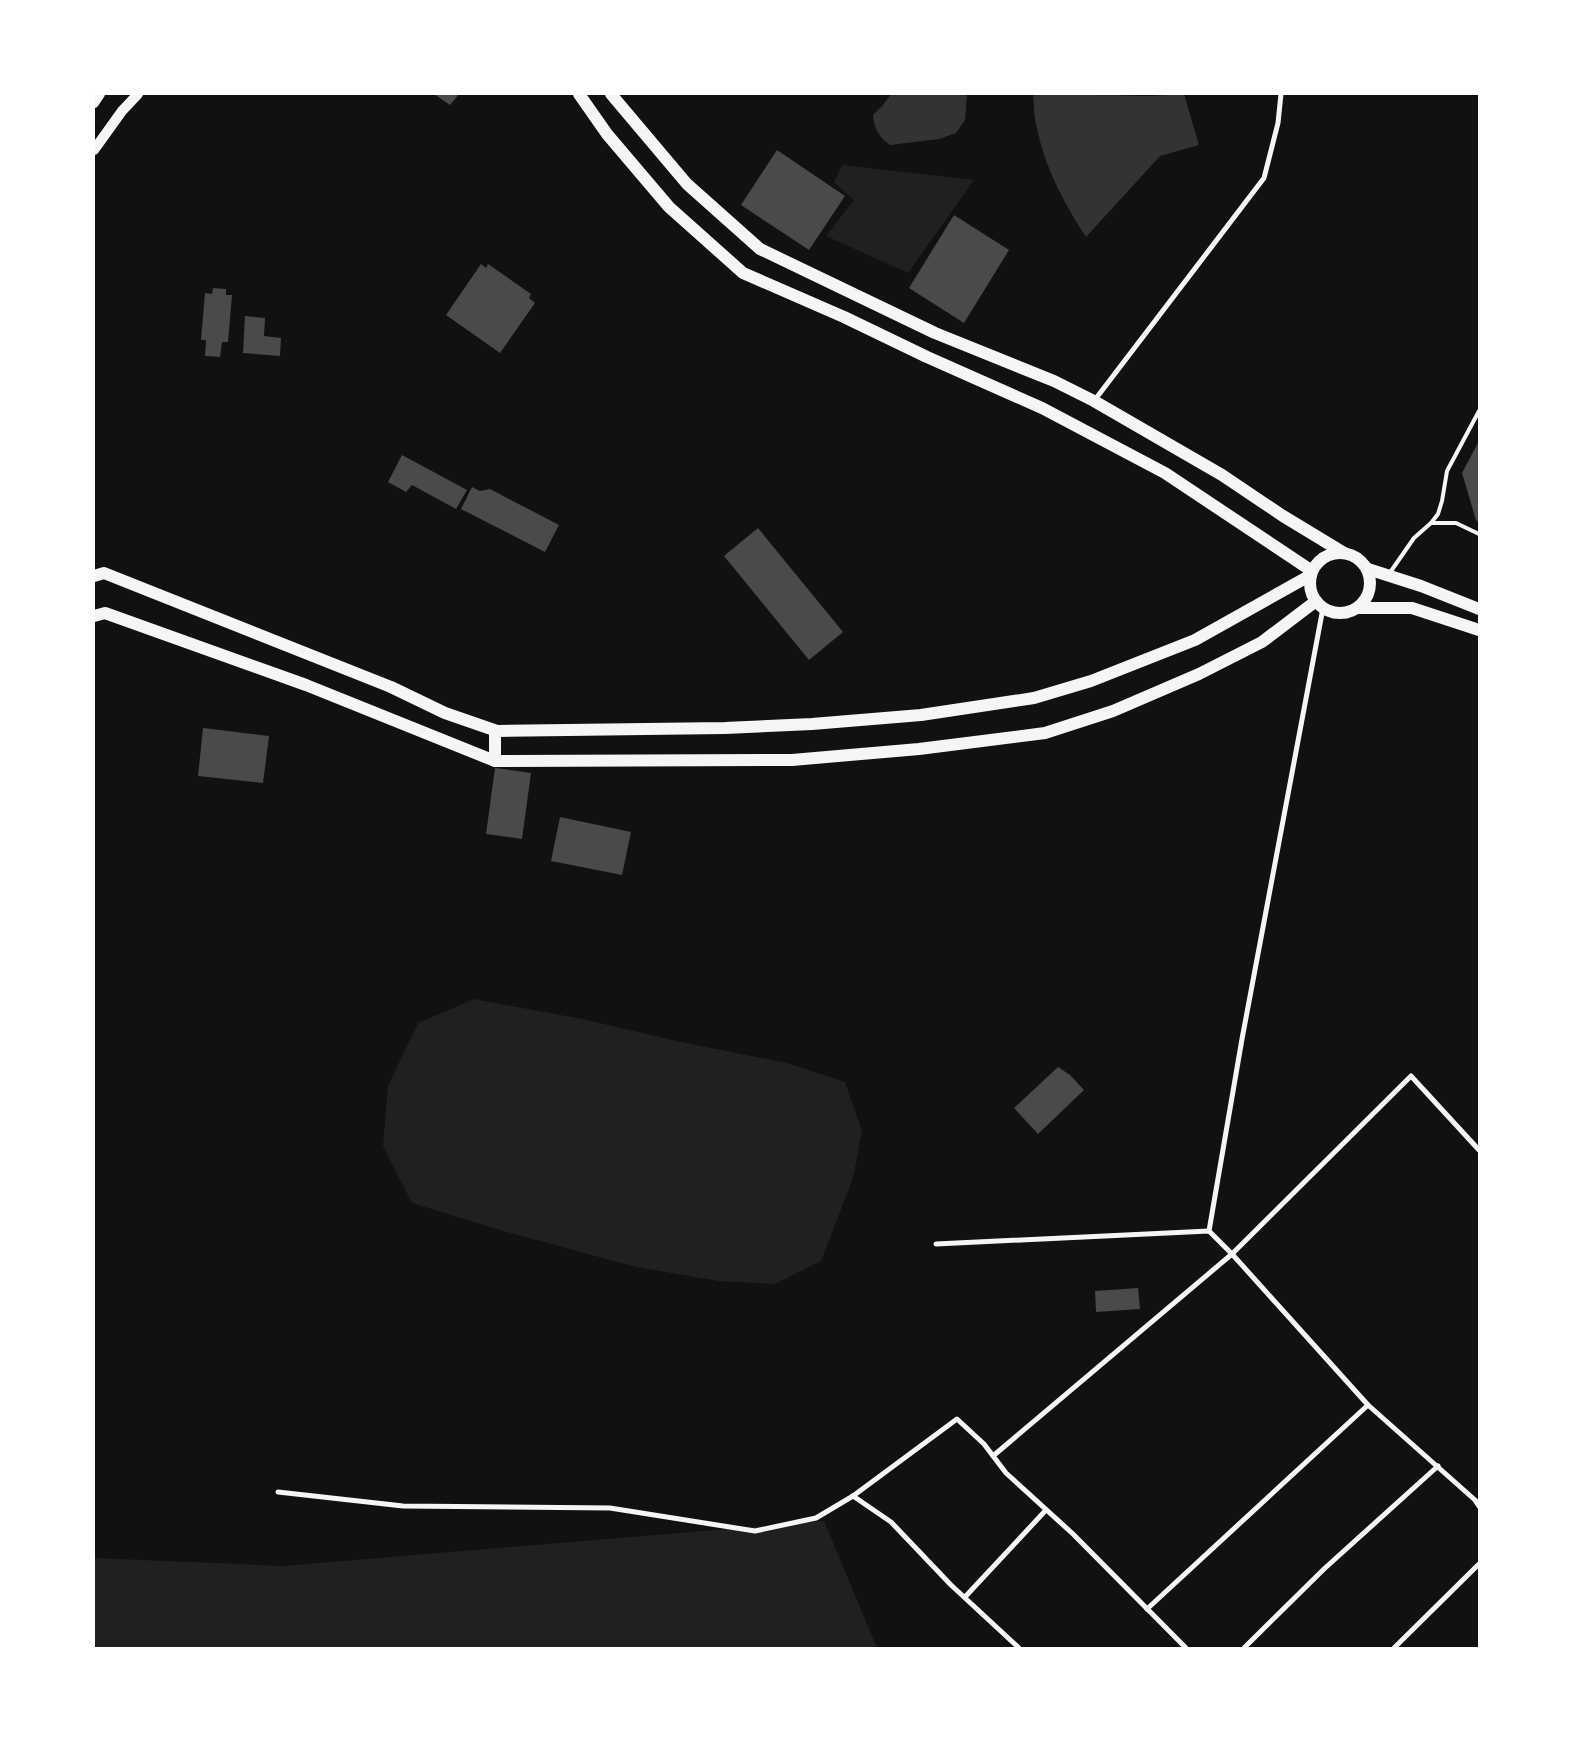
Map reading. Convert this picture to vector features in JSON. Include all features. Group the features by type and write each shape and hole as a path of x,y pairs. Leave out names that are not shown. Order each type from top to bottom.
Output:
{"main road":[{"path":"94,103 100,94"},
{"path":"94,150 122,111 138,94"},
{"path":"579,94 608,134 669,207 743,274 844,317 927,357 1042,408 1165,474 1312,573"},
{"path":"611,94 687,184 760,249 935,333 1054,381 1094,401 1222,475 1283,516 1344,553 1360,559 1368,569 1370,586 1368,595 1357,608 1340,614 1320,605 1312,593 1312,573"},
{"path":"94,576 104,573 390,687 444,714 495,731 725,728 812,724 921,715 1034,698 1091,681 1195,640 1312,573 1320,560 1331,554 1344,553"},
{"path":"1368,569 1421,586 1479,609"},
{"path":"94,616 105,613 306,685 495,761 792,760 919,749 1044,733 1113,711 1199,674 1262,642 1320,605"},
{"path":"1357,608 1412,608 1479,630"},
{"path":"495,731 495,761"}],"street":[{"path":"1094,401 1264,178 1278,123 1280,94"},
{"path":"1209,1231 1320,605"},
{"path":"994,1456 1232,1254 1411,1076 1479,1150"},
{"path":"936,1244 1209,1231 1368,1405 1438,1466 1475,1500 1479,1506"},
{"path":"1148,1609 1368,1405"},
{"path":"278,1492 403,1506 610,1508 755,1531 816,1518 853,1496 957,1419 984,1444 1006,1473 1186,1648"},
{"path":"1244,1648 1324,1569 1438,1466"},
{"path":"853,1496 891,1522 965,1597 1019,1648"},
{"path":"965,1597 1046,1510"},
{"path":"1394,1648 1479,1564"}],"lane":[{"path":"1388,576 1414,538 1438,514 1447,471 1479,412"},
{"path":"1431,523 1456,523 1479,534"}],"shaded area":[{"path":"891,94 967,94 965,120 956,133 939,139 890,145 878,132 873,115"},
{"path":"1033,94 1151,96 1184,94 1199,145 1160,156 1086,237 1070,211 1050,171 1040,143"},
{"path":"842,165 974,180 908,273 826,236 854,200 834,182"},
{"path":"474,999 582,1019 681,1042 787,1063 845,1082 862,1131 853,1178 821,1261 775,1284 719,1281 636,1267 507,1232 412,1203 383,1146 388,1086 418,1023"},
{"path":"824,1521 877,1648 94,1648 94,1558 283,1566"}],"building":[{"path":"434,94 459,94 450,105"},
{"path":"777,150 845,196 809,250 741,205"},
{"path":"954,215 1009,250 964,323 909,288"},
{"path":"481,264 486,268 488,264 531,294 529,298 535,303 500,353 446,315"},
{"path":"213,288 226,289 226,295 232,295 228,342 222,342 220,357 205,356 206,340 201,340 205,293 212,294"},
{"path":"245,316 265,318 264,336 281,338 280,356 243,353"},
{"path":"1479,441 1479,522 1476,520 1462,473"},
{"path":"402,455 467,490 456,509 412,485 406,492 388,482"},
{"path":"472,487 480,491 490,489 559,525 545,552 461,509"},
{"path":"758,528 843,632 809,660 724,556"},
{"path":"203,728 269,736 263,783 198,776"},
{"path":"495,768 531,773 522,839 486,834"},
{"path":"560,817 631,832 622,875 551,861"},
{"path":"1058,1067 1070,1075 1084,1090 1038,1134 1014,1108"},
{"path":"1138,1288 1140,1309 1096,1312 1095,1291"}]}
